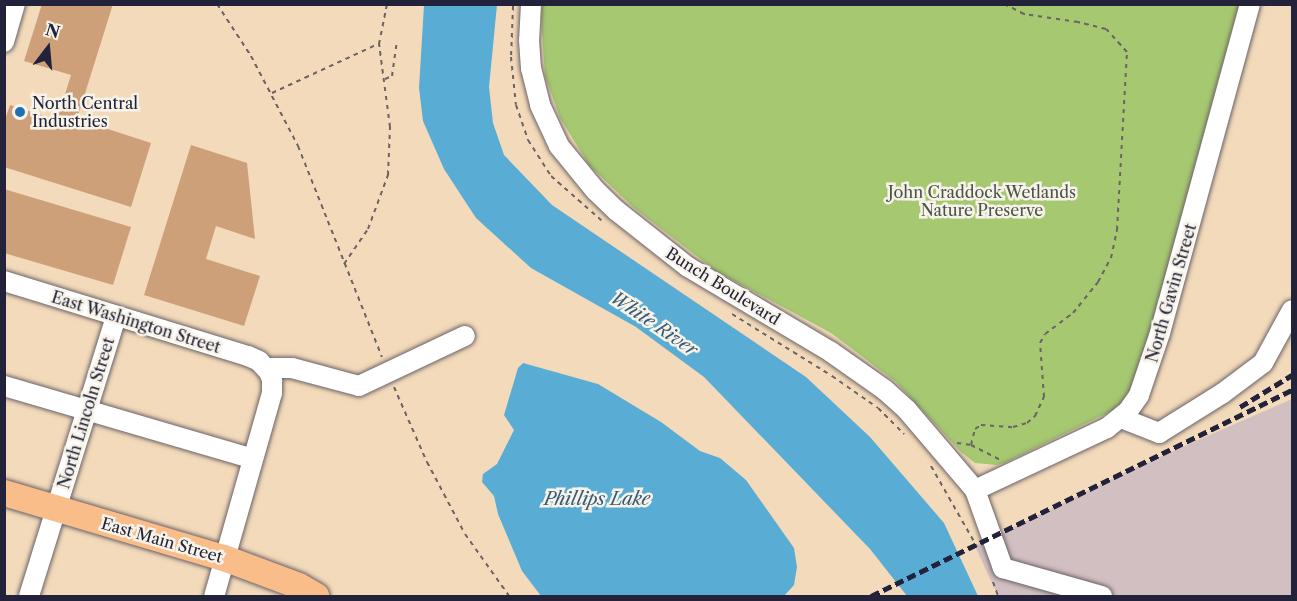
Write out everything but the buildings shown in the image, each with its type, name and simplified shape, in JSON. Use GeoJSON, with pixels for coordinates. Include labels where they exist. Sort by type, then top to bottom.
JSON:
{"type":"FeatureCollection","features":[{"type":"Feature","properties":{"kind":"main road","name":"East Main Street"},"geometry":{"type":"LineString","coordinates":[[4,493],[224,558],[299,586],[316,597]]}},
{"type":"Feature","properties":{"kind":"street"},"geometry":{"type":"LineString","coordinates":[[4,42],[15,4]]}},
{"type":"Feature","properties":{"kind":"street","name":"Bunch Boulevard"},"geometry":{"type":"LineString","coordinates":[[531,4],[529,40],[531,68],[540,105],[559,146],[595,190],[617,211],[688,267],[831,352],[885,390],[921,424],[975,490],[1003,568],[1102,597]]}},
{"type":"Feature","properties":{"kind":"street","name":"North Gavin Street"},"geometry":{"type":"LineString","coordinates":[[975,490],[1107,428],[1121,418],[1139,395],[1157,343],[1250,4]]}},
{"type":"Feature","properties":{"kind":"street","name":"East Washington Street"},"geometry":{"type":"LineString","coordinates":[[4,281],[248,357],[266,368]]}},
{"type":"Feature","properties":{"kind":"street"},"geometry":{"type":"LineString","coordinates":[[1121,418],[1159,433],[1223,393],[1263,363],[1293,310]]}},
{"type":"Feature","properties":{"kind":"street","name":"North Lincoln Street"},"geometry":{"type":"LineString","coordinates":[[29,597],[116,316]]}},
{"type":"Feature","properties":{"kind":"street"},"geometry":{"type":"LineString","coordinates":[[214,597],[273,386],[266,368],[292,368],[359,386],[465,336]]}},
{"type":"Feature","properties":{"kind":"street"},"geometry":{"type":"LineString","coordinates":[[4,386],[253,459]]}},
{"type":"Feature","properties":{"kind":"path"},"geometry":{"type":"LineString","coordinates":[[217,4],[272,93],[298,147],[411,427],[449,506],[465,534],[509,597]]}},
{"type":"Feature","properties":{"kind":"path"},"geometry":{"type":"LineString","coordinates":[[344,264],[368,229],[386,185],[391,140],[379,44],[387,4]]}},
{"type":"Feature","properties":{"kind":"path"},"geometry":{"type":"LineString","coordinates":[[971,445],[971,439],[981,424],[1013,427],[1027,423],[1035,416],[1044,397],[1040,343],[1045,334],[1073,313],[1098,282],[1111,258],[1117,230],[1127,52],[1106,29],[1078,22],[1024,14],[1004,4]]}},
{"type":"Feature","properties":{"kind":"path"},"geometry":{"type":"LineString","coordinates":[[385,79],[391,78],[393,73],[397,41]]}},
{"type":"Feature","properties":{"kind":"path"},"geometry":{"type":"LineString","coordinates":[[272,93],[379,44]]}},
{"type":"Feature","properties":{"kind":"path"},"geometry":{"type":"LineString","coordinates":[[941,447],[952,442],[971,445],[1004,463],[1012,474]]}},
{"type":"Feature","properties":{"kind":"path"},"geometry":{"type":"LineString","coordinates":[[931,466],[981,555]]}},
{"type":"Feature","properties":{"kind":"path"},"geometry":{"type":"LineString","coordinates":[[990,574],[998,597]]}},
{"type":"Feature","properties":{"kind":"shaded area"},"geometry":{"type":"Polygon","coordinates":[[[1292,399],[1292,596],[998,596],[975,546],[1130,470],[1292,399]]]}},
{"type":"Feature","properties":{"kind":"green space","name":"John Craddock Wetlands Nature Preserve"},"geometry":{"type":"Polygon","coordinates":[[[542,4],[1239,5],[1138,375],[1124,405],[1004,463],[997,465],[975,463],[961,452],[896,382],[831,333],[716,271],[633,207],[589,165],[560,118],[545,76],[542,4]]]}},
{"type":"Feature","properties":{"kind":"water","name":"White River"},"geometry":{"type":"Polygon","coordinates":[[[424,5],[497,5],[489,87],[493,123],[504,155],[552,205],[806,377],[870,437],[944,523],[978,596],[907,596],[870,549],[704,377],[636,327],[531,268],[476,218],[444,169],[423,121],[419,88],[424,5]]]}},
{"type":"Feature","properties":{"kind":"water","name":"Phillips Lake"},"geometry":{"type":"Polygon","coordinates":[[[523,363],[598,384],[661,422],[700,451],[720,458],[746,480],[794,548],[797,567],[794,585],[784,596],[541,596],[522,571],[498,514],[494,496],[482,482],[483,474],[497,464],[514,430],[504,415],[518,368],[523,363]]]}},
{"type":"Feature","properties":{"kind":"railway"},"geometry":{"type":"LineString","coordinates":[[1240,407],[1292,375]]}},
{"type":"Feature","properties":{"kind":"railway"},"geometry":{"type":"LineString","coordinates":[[871,596],[1292,390]]}},
{"type":"Feature","properties":{"kind":"place","name":"North Central Industries"},"geometry":{"type":"Point","coordinates":[20,112]}}]}
